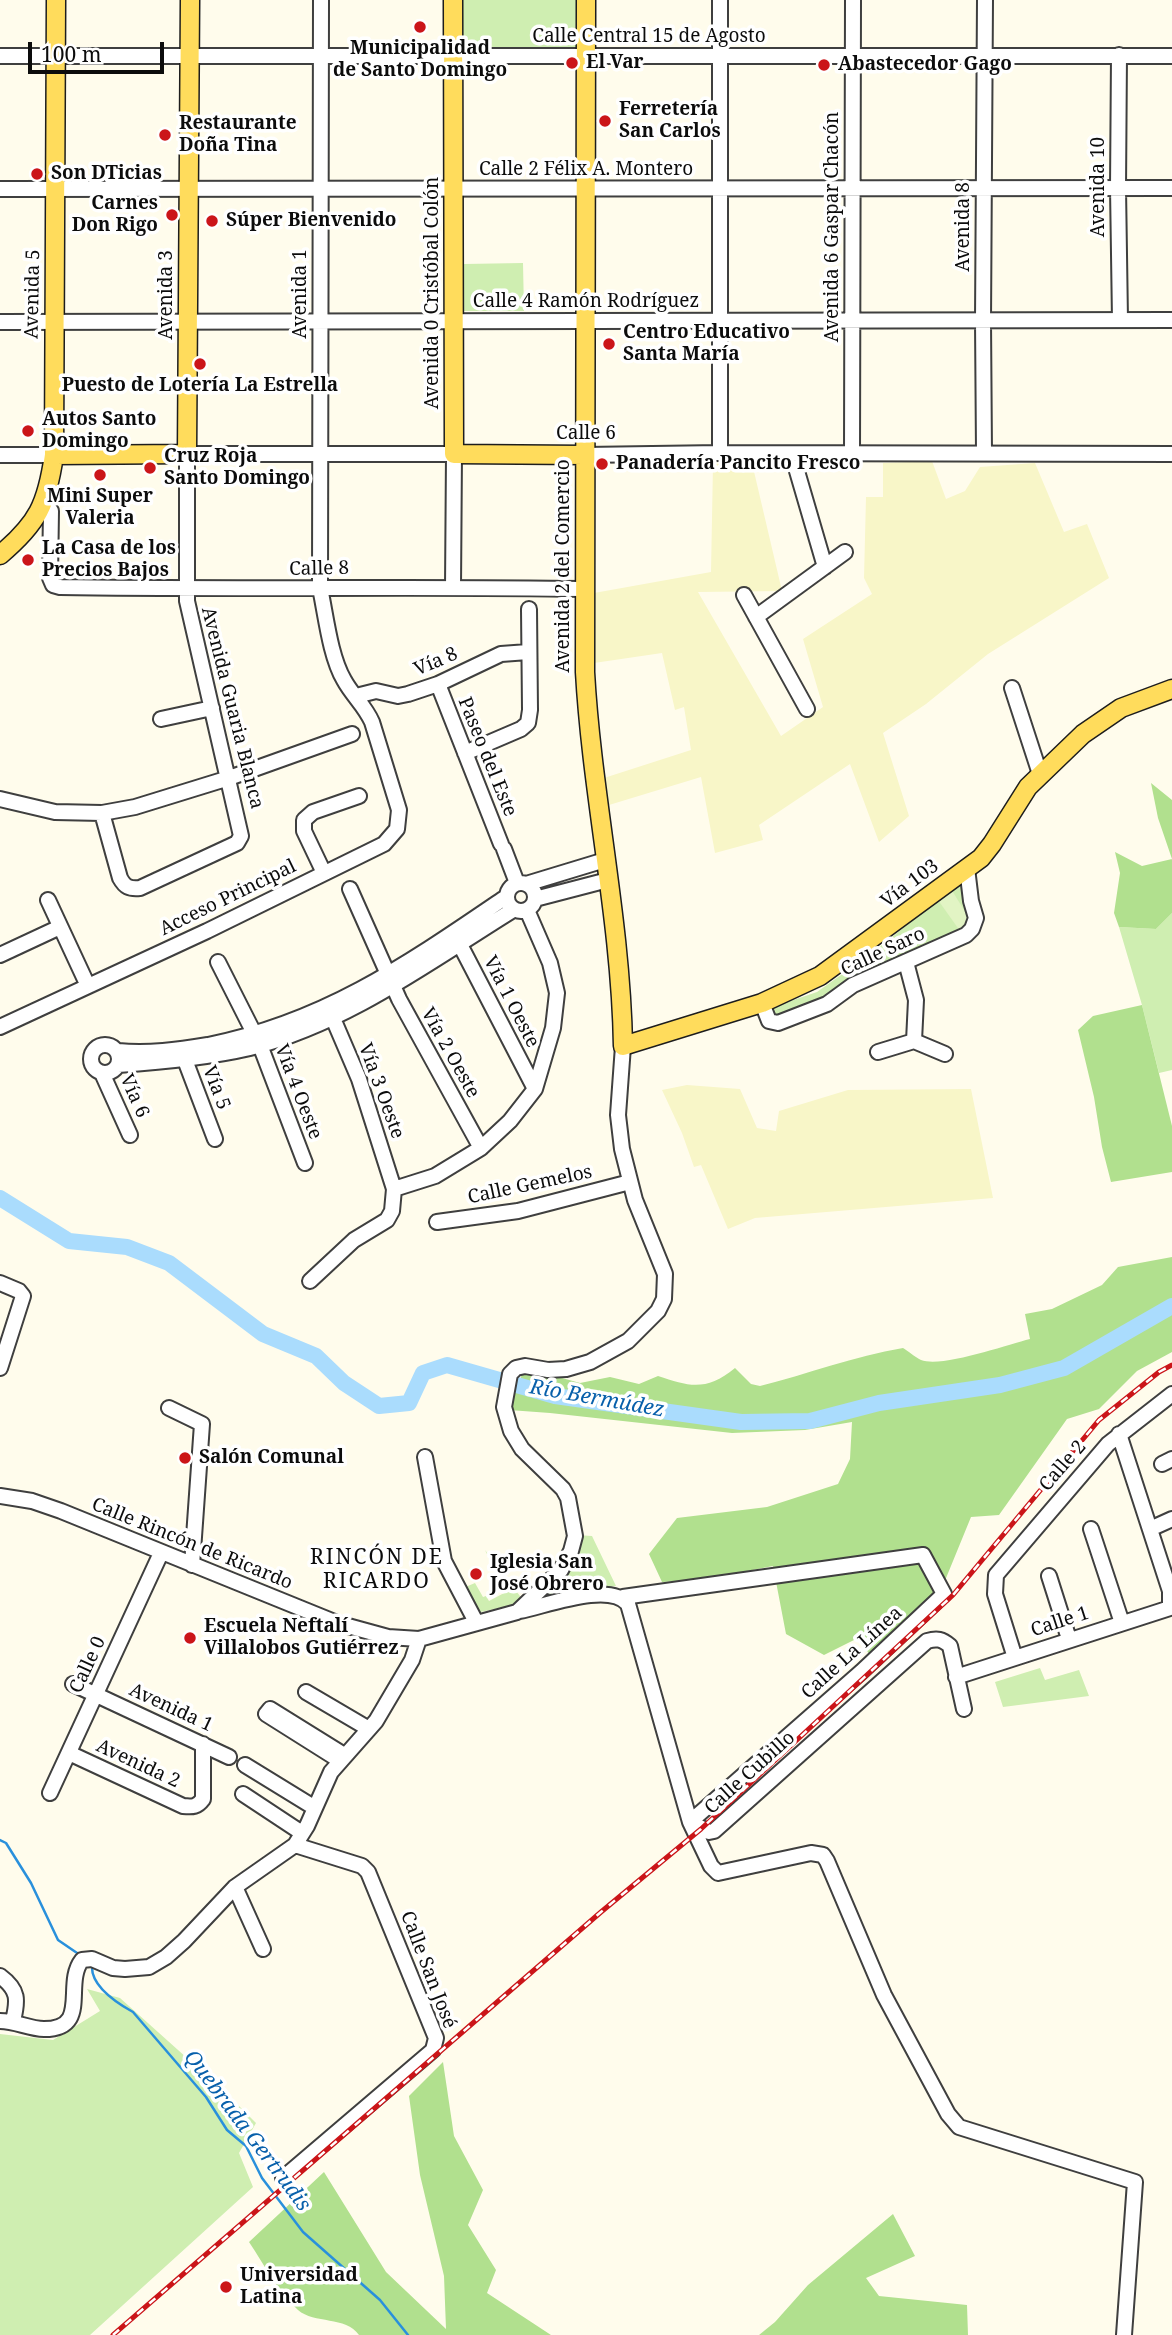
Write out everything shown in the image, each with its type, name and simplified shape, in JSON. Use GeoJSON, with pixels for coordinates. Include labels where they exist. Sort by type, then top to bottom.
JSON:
{"type":"FeatureCollection","features":[{"type":"Feature","properties":{"kind":"main road","name":"Avenida 5"},"geometry":{"type":"LineString","coordinates":[[44,503],[54,455],[56,0]]}},
{"type":"Feature","properties":{"kind":"main road","name":"Avenida 3"},"geometry":{"type":"LineString","coordinates":[[187,454],[190,0]]}},
{"type":"Feature","properties":{"kind":"main road","name":"Avenida 0 Cristóbal Colón"},"geometry":{"type":"LineString","coordinates":[[453,0],[454,454]]}},
{"type":"Feature","properties":{"kind":"main road","name":"Avenida 2 del Comercio"},"geometry":{"type":"LineString","coordinates":[[586,0],[585,672],[620,982],[623,1046]]}},
{"type":"Feature","properties":{"kind":"main road","name":"Calle 6"},"geometry":{"type":"LineString","coordinates":[[54,455],[187,454]]}},
{"type":"Feature","properties":{"kind":"main road","name":"Calle 6"},"geometry":{"type":"LineString","coordinates":[[454,454],[585,455]]}},
{"type":"Feature","properties":{"kind":"main road"},"geometry":{"type":"LineString","coordinates":[[0,555],[30,524],[44,503]]}},
{"type":"Feature","properties":{"kind":"main road","name":"Vía 103"},"geometry":{"type":"LineString","coordinates":[[623,1046],[762,1003],[820,976],[981,858],[1019,798],[1040,774],[1083,734],[1107,716],[1134,702],[1172,690]]}},
{"type":"Feature","properties":{"kind":"street","name":"Avenida 1"},"geometry":{"type":"LineString","coordinates":[[321,0],[318,452],[320,588],[338,668],[345,683],[356,696]]}},
{"type":"Feature","properties":{"kind":"street"},"geometry":{"type":"LineString","coordinates":[[720,0],[720,453]]}},
{"type":"Feature","properties":{"kind":"street","name":"Avenida 6 Gaspar Chacón"},"geometry":{"type":"LineString","coordinates":[[852,454],[853,0]]}},
{"type":"Feature","properties":{"kind":"street","name":"Avenida 8"},"geometry":{"type":"LineString","coordinates":[[984,453],[985,0]]}},
{"type":"Feature","properties":{"kind":"street","name":"Avenida 10"},"geometry":{"type":"LineString","coordinates":[[1119,55],[1120,320]]}},
{"type":"Feature","properties":{"kind":"street","name":"Calle Central 15 de Agosto"},"geometry":{"type":"LineString","coordinates":[[0,56],[1172,56]]}},
{"type":"Feature","properties":{"kind":"street","name":"Calle 2 Félix A. Montero"},"geometry":{"type":"LineString","coordinates":[[0,188],[1172,188]]}},
{"type":"Feature","properties":{"kind":"street","name":"Calle 4 Ramón Rodríguez"},"geometry":{"type":"LineString","coordinates":[[0,322],[1172,320]]}},
{"type":"Feature","properties":{"kind":"street","name":"Calle 6"},"geometry":{"type":"LineString","coordinates":[[187,454],[454,454]]}},
{"type":"Feature","properties":{"kind":"street","name":"Avenida 3"},"geometry":{"type":"LineString","coordinates":[[186,589],[187,454]]}},
{"type":"Feature","properties":{"kind":"street","name":"Avenida 0 Cristóbal Colón"},"geometry":{"type":"LineString","coordinates":[[453,587],[454,454]]}},
{"type":"Feature","properties":{"kind":"street"},"geometry":{"type":"LineString","coordinates":[[792,454],[825,566]]}},
{"type":"Feature","properties":{"kind":"street","name":"Calle 6"},"geometry":{"type":"LineString","coordinates":[[585,455],[1172,454]]}},
{"type":"Feature","properties":{"kind":"street","name":"Calle 6"},"geometry":{"type":"LineString","coordinates":[[0,455],[54,455]]}},
{"type":"Feature","properties":{"kind":"street","name":"Avenida 5"},"geometry":{"type":"LineString","coordinates":[[44,503],[51,511],[50,578],[53,585]]}},
{"type":"Feature","properties":{"kind":"street"},"geometry":{"type":"LineString","coordinates":[[756,617],[845,552]]}},
{"type":"Feature","properties":{"kind":"street","name":"Calle 8"},"geometry":{"type":"LineString","coordinates":[[53,585],[186,589],[586,589]]}},
{"type":"Feature","properties":{"kind":"street","name":"Avenida Guaria Blanca"},"geometry":{"type":"LineString","coordinates":[[102,813],[120,878],[125,886],[132,889],[237,843],[241,836],[186,589]]}},
{"type":"Feature","properties":{"kind":"street"},"geometry":{"type":"LineString","coordinates":[[744,595],[807,709]]}},
{"type":"Feature","properties":{"kind":"street"},"geometry":{"type":"LineString","coordinates":[[465,753],[521,729],[528,723],[529,609]]}},
{"type":"Feature","properties":{"kind":"street","name":"Vía 8"},"geometry":{"type":"LineString","coordinates":[[356,696],[376,691],[398,696],[438,684],[501,654],[528,652]]}},
{"type":"Feature","properties":{"kind":"street","name":"Paseo del Este"},"geometry":{"type":"LineString","coordinates":[[438,684],[503,846],[521,884],[533,890],[520,904],[550,963],[557,993],[553,1028],[535,1089]]}},
{"type":"Feature","properties":{"kind":"street"},"geometry":{"type":"LineString","coordinates":[[1013,688],[1040,774]]}},
{"type":"Feature","properties":{"kind":"street","name":"Acceso Principal"},"geometry":{"type":"LineString","coordinates":[[0,1027],[207,931],[384,844],[397,829],[399,810],[372,722],[356,696]]}},
{"type":"Feature","properties":{"kind":"street"},"geometry":{"type":"LineString","coordinates":[[160,719],[212,708]]}},
{"type":"Feature","properties":{"kind":"street"},"geometry":{"type":"LineString","coordinates":[[0,799],[55,812],[102,813],[155,802],[352,734]]}},
{"type":"Feature","properties":{"kind":"street"},"geometry":{"type":"LineString","coordinates":[[324,873],[304,831],[303,820],[313,813],[359,796]]}},
{"type":"Feature","properties":{"kind":"street"},"geometry":{"type":"LineString","coordinates":[[520,904],[509,888],[605,860]]}},
{"type":"Feature","properties":{"kind":"street","name":"Calle Saro"},"geometry":{"type":"LineString","coordinates":[[762,1003],[769,1021],[778,1023],[827,1004],[853,985],[966,935],[972,929],[976,918],[967,868]]}},
{"type":"Feature","properties":{"kind":"street"},"geometry":{"type":"LineString","coordinates":[[118,1058],[112,1072],[102,1073],[92,1063],[94,1050],[106,1045],[118,1058],[184,1055],[257,1040],[331,1012],[391,981],[456,938],[520,904],[608,880]]}},
{"type":"Feature","properties":{"kind":"street","name":"Vía 2 Oeste"},"geometry":{"type":"LineString","coordinates":[[350,889],[391,981],[481,1148]]}},
{"type":"Feature","properties":{"kind":"street"},"geometry":{"type":"LineString","coordinates":[[48,900],[88,986]]}},
{"type":"Feature","properties":{"kind":"street"},"geometry":{"type":"LineString","coordinates":[[0,955],[60,927]]}},
{"type":"Feature","properties":{"kind":"street","name":"Vía 1 Oeste"},"geometry":{"type":"LineString","coordinates":[[456,938],[535,1089]]}},
{"type":"Feature","properties":{"kind":"street","name":"Vía 4 Oeste"},"geometry":{"type":"LineString","coordinates":[[218,962],[257,1040],[304,1163]]}},
{"type":"Feature","properties":{"kind":"street"},"geometry":{"type":"LineString","coordinates":[[905,962],[916,1000],[914,1041]]}},
{"type":"Feature","properties":{"kind":"street","name":"Vía 3 Oeste"},"geometry":{"type":"LineString","coordinates":[[331,1012],[359,1079],[394,1189]]}},
{"type":"Feature","properties":{"kind":"street"},"geometry":{"type":"LineString","coordinates":[[878,1052],[914,1041],[945,1054]]}},
{"type":"Feature","properties":{"kind":"street","name":"Calle Rincón de Ricardo"},"geometry":{"type":"LineString","coordinates":[[0,1496],[32,1501],[337,1623],[388,1637],[419,1639],[517,1612],[561,1570],[575,1536],[568,1498],[563,1489],[522,1449],[511,1431],[504,1407],[510,1374],[516,1368],[525,1366],[548,1370],[566,1369],[590,1362],[628,1341],[658,1311],[664,1299],[665,1274],[630,1182],[622,1149],[618,1115],[623,1046]]}},
{"type":"Feature","properties":{"kind":"street","name":"Vía 5"},"geometry":{"type":"LineString","coordinates":[[184,1055],[215,1139]]}},
{"type":"Feature","properties":{"kind":"street","name":"Vía 6"},"geometry":{"type":"LineString","coordinates":[[102,1073],[130,1135]]}},
{"type":"Feature","properties":{"kind":"street"},"geometry":{"type":"LineString","coordinates":[[310,1281],[354,1240],[387,1220],[392,1210],[394,1189],[435,1176],[481,1148],[510,1121],[535,1089]]}},
{"type":"Feature","properties":{"kind":"street","name":"Calle Gemelos"},"geometry":{"type":"LineString","coordinates":[[437,1222],[518,1211],[630,1182]]}},
{"type":"Feature","properties":{"kind":"street"},"geometry":{"type":"LineString","coordinates":[[0,1283],[22,1293],[23,1296],[4,1341],[0,1368]]}},
{"type":"Feature","properties":{"kind":"street","name":"Calle 2"},"geometry":{"type":"LineString","coordinates":[[1015,1658],[995,1594],[996,1575],[1108,1444],[1172,1394]]}},
{"type":"Feature","properties":{"kind":"street"},"geometry":{"type":"LineString","coordinates":[[169,1408],[202,1424],[192,1565]]}},
{"type":"Feature","properties":{"kind":"street"},"geometry":{"type":"LineString","coordinates":[[1119,1434],[1171,1601]]}},
{"type":"Feature","properties":{"kind":"street"},"geometry":{"type":"LineString","coordinates":[[425,1457],[444,1561],[476,1622]]}},
{"type":"Feature","properties":{"kind":"street"},"geometry":{"type":"LineString","coordinates":[[1150,1529],[1172,1519]]}},
{"type":"Feature","properties":{"kind":"street"},"geometry":{"type":"LineString","coordinates":[[1091,1529],[1122,1623]]}},
{"type":"Feature","properties":{"kind":"street","name":"Calle 0"},"geometry":{"type":"LineString","coordinates":[[50,1793],[161,1553]]}},
{"type":"Feature","properties":{"kind":"street","name":"Calle La Línea"},"geometry":{"type":"LineString","coordinates":[[623,1597],[923,1555],[944,1594],[861,1672],[690,1822]]}},
{"type":"Feature","properties":{"kind":"street"},"geometry":{"type":"LineString","coordinates":[[1049,1576],[1069,1639]]}},
{"type":"Feature","properties":{"kind":"street"},"geometry":{"type":"LineString","coordinates":[[517,1612],[579,1597],[614,1594],[623,1597]]}},
{"type":"Feature","properties":{"kind":"street","name":"Calle Cubillo"},"geometry":{"type":"LineString","coordinates":[[623,1597],[631,1610],[690,1822],[704,1831],[714,1831],[927,1641],[943,1640],[950,1646],[964,1709]]}},
{"type":"Feature","properties":{"kind":"street","name":"Calle 1"},"geometry":{"type":"LineString","coordinates":[[956,1678],[1069,1639],[1163,1611],[1170,1608],[1171,1601]]}},
{"type":"Feature","properties":{"kind":"street"},"geometry":{"type":"LineString","coordinates":[[0,1976],[10,1983],[17,2004],[6,2021],[36,2028],[61,2027],[71,2018],[75,2005],[75,1971],[82,1960],[92,1959],[113,1968],[136,1970],[159,1962],[184,1941],[235,1887],[299,1839],[331,1772],[369,1730],[412,1660],[419,1639]]}},
{"type":"Feature","properties":{"kind":"street","name":"Avenida 1"},"geometry":{"type":"LineString","coordinates":[[73,1684],[229,1757]]}},
{"type":"Feature","properties":{"kind":"street"},"geometry":{"type":"LineString","coordinates":[[306,1692],[369,1730]]}},
{"type":"Feature","properties":{"kind":"street"},"geometry":{"type":"LineString","coordinates":[[270,1709],[342,1757],[266,1714],[270,1709]]}},
{"type":"Feature","properties":{"kind":"street","name":"Avenida 2"},"geometry":{"type":"LineString","coordinates":[[69,1753],[183,1806],[192,1807],[203,1799],[203,1744]]}},
{"type":"Feature","properties":{"kind":"street"},"geometry":{"type":"LineString","coordinates":[[245,1765],[315,1808]]}},
{"type":"Feature","properties":{"kind":"street","name":"Calle San José"},"geometry":{"type":"LineString","coordinates":[[243,1794],[299,1839],[362,1866],[368,1872],[436,2038],[433,2050],[283,2178]]}},
{"type":"Feature","properties":{"kind":"street"},"geometry":{"type":"LineString","coordinates":[[690,1822],[711,1866],[718,1873],[811,1853],[823,1855],[884,1995],[948,2114],[959,2127],[1135,2182],[1124,2335]]}},
{"type":"Feature","properties":{"kind":"street"},"geometry":{"type":"LineString","coordinates":[[235,1887],[263,1949]]}},
{"type":"Feature","properties":{"kind":"shaded area"},"geometry":{"type":"Polygon","coordinates":[[[932,461],[946,499],[965,491],[980,467],[1035,463],[1064,532],[1087,524],[1109,578],[988,654],[926,704],[883,733],[909,816],[879,842],[850,764],[759,825],[763,840],[715,853],[701,777],[609,805],[604,778],[691,750],[684,707],[675,710],[662,653],[594,663],[594,593],[711,572],[713,464],[752,463],[782,591],[698,592],[781,736],[823,707],[803,639],[872,594],[864,578],[866,497],[883,497],[883,463],[932,461]]]}},
{"type":"Feature","properties":{"kind":"shaded area"},"geometry":{"type":"Polygon","coordinates":[[[687,1085],[740,1089],[757,1128],[776,1131],[779,1111],[848,1090],[971,1089],[993,1198],[755,1218],[728,1229],[701,1165],[694,1167],[662,1090],[687,1085]]]}},
{"type":"Feature","properties":{"kind":"green space"},"geometry":{"type":"Polygon","coordinates":[[[462,0],[576,0],[576,47],[462,48],[462,0]]]}},
{"type":"Feature","properties":{"kind":"green space"},"geometry":{"type":"Polygon","coordinates":[[[523,263],[524,311],[464,311],[464,264],[523,263]]]}},
{"type":"Feature","properties":{"kind":"green space"},"geometry":{"type":"Polygon","coordinates":[[[1151,783],[1172,800],[1172,859],[1158,818],[1151,783]]]}},
{"type":"Feature","properties":{"kind":"green space"},"geometry":{"type":"Polygon","coordinates":[[[1115,852],[1142,866],[1172,859],[1172,913],[1156,929],[1119,927],[1114,913],[1120,873],[1115,852]]]}},
{"type":"Feature","properties":{"kind":"green space"},"geometry":{"type":"Polygon","coordinates":[[[963,880],[969,918],[960,931],[817,1004],[775,1019],[770,1008],[817,992],[872,953],[963,880]]]}},
{"type":"Feature","properties":{"kind":"green space"},"geometry":{"type":"Polygon","coordinates":[[[951,889],[969,918],[968,924],[960,931],[938,900],[951,889]]]}},
{"type":"Feature","properties":{"kind":"green space"},"geometry":{"type":"Polygon","coordinates":[[[1172,913],[1172,1070],[1159,1073],[1119,927],[1156,929],[1172,913]]]}},
{"type":"Feature","properties":{"kind":"green space"},"geometry":{"type":"Polygon","coordinates":[[[1142,1005],[1172,1126],[1172,1172],[1111,1182],[1078,1030],[1093,1016],[1142,1005]]]}},
{"type":"Feature","properties":{"kind":"green space"},"geometry":{"type":"Polygon","coordinates":[[[1172,1257],[1172,1352],[1137,1371],[1099,1409],[1067,1419],[999,1515],[971,1517],[944,1583],[928,1606],[872,1658],[858,1638],[824,1655],[786,1634],[773,1566],[701,1580],[662,1582],[649,1554],[677,1518],[767,1507],[838,1484],[850,1459],[852,1422],[805,1430],[732,1433],[509,1410],[522,1374],[562,1378],[580,1383],[610,1377],[639,1384],[658,1376],[698,1385],[716,1380],[735,1368],[751,1384],[760,1386],[903,1348],[921,1360],[931,1362],[958,1358],[1030,1339],[1025,1314],[1052,1309],[1102,1285],[1118,1267],[1172,1257]]]}},
{"type":"Feature","properties":{"kind":"green space"},"geometry":{"type":"Polygon","coordinates":[[[576,1535],[592,1536],[616,1586],[587,1589],[532,1603],[576,1535]]]}},
{"type":"Feature","properties":{"kind":"green space"},"geometry":{"type":"Polygon","coordinates":[[[485,1550],[523,1600],[513,1605],[476,1613],[463,1588],[475,1583],[483,1597],[486,1596],[489,1601],[506,1592],[485,1550]]]}},
{"type":"Feature","properties":{"kind":"green space"},"geometry":{"type":"Polygon","coordinates":[[[1040,1668],[1045,1680],[1079,1670],[1089,1696],[1003,1707],[995,1682],[1040,1668]]]}},
{"type":"Feature","properties":{"kind":"green space"},"geometry":{"type":"Polygon","coordinates":[[[87,1989],[120,1998],[256,2123],[239,2153],[253,2187],[90,2335],[0,2335],[0,2034],[53,2040],[100,2011],[87,1989]]]}},
{"type":"Feature","properties":{"kind":"green space"},"geometry":{"type":"Polygon","coordinates":[[[443,2062],[454,2136],[483,2190],[468,2225],[496,2270],[487,2293],[551,2335],[359,2335],[346,2325],[312,2317],[298,2310],[278,2286],[249,2242],[324,2172],[386,2272],[446,2329],[444,2276],[420,2175],[409,2096],[443,2062]]]}},
{"type":"Feature","properties":{"kind":"green space"},"geometry":{"type":"Polygon","coordinates":[[[893,2214],[915,2256],[866,2278],[879,2296],[967,2305],[968,2335],[759,2335],[775,2322],[808,2285],[893,2214]]]}},
{"type":"Feature","properties":{"kind":"waterway","name":"Río Bermúdez"},"geometry":{"type":"LineString","coordinates":[[0,1198],[69,1241],[127,1247],[169,1263],[263,1334],[316,1356],[344,1383],[379,1406],[409,1403],[423,1373],[447,1365],[555,1396],[741,1422],[810,1421],[879,1403],[1000,1385],[1064,1368],[1172,1306]]}},
{"type":"Feature","properties":{"kind":"waterway","name":"Quebrada Gertrudis"},"geometry":{"type":"LineString","coordinates":[[0,1840],[6,1843],[31,1883],[58,1940],[80,1955]]}},
{"type":"Feature","properties":{"kind":"waterway","name":"Quebrada Gertrudis"},"geometry":{"type":"LineString","coordinates":[[92,1966],[100,1987],[133,2012],[206,2097],[227,2130],[246,2146],[262,2178],[303,2232],[380,2300],[408,2335]]}},
{"type":"Feature","properties":{"kind":"railway"},"geometry":{"type":"LineString","coordinates":[[113,2335],[601,1912],[701,1829],[953,1595],[1099,1420],[1159,1372],[1172,1365]]}},
{"type":"Feature","properties":{"kind":"place","name":"Municipalidad de Santo Domingo"},"geometry":{"type":"Point","coordinates":[420,27]}},
{"type":"Feature","properties":{"kind":"place","name":"El Var"},"geometry":{"type":"Point","coordinates":[572,63]}},
{"type":"Feature","properties":{"kind":"place","name":"Abastecedor Gago"},"geometry":{"type":"Point","coordinates":[824,65]}},
{"type":"Feature","properties":{"kind":"place","name":"Ferretería San Carlos"},"geometry":{"type":"Point","coordinates":[605,121]}},
{"type":"Feature","properties":{"kind":"place","name":"Restaurante Doña Tina"},"geometry":{"type":"Point","coordinates":[165,135]}},
{"type":"Feature","properties":{"kind":"place","name":"Son DTicias"},"geometry":{"type":"Point","coordinates":[37,174]}},
{"type":"Feature","properties":{"kind":"place","name":"Carnes Don Rigo"},"geometry":{"type":"Point","coordinates":[172,215]}},
{"type":"Feature","properties":{"kind":"place","name":"Súper Bienvenido"},"geometry":{"type":"Point","coordinates":[212,221]}},
{"type":"Feature","properties":{"kind":"place","name":"Centro Educativo Santa María"},"geometry":{"type":"Point","coordinates":[609,344]}},
{"type":"Feature","properties":{"kind":"place","name":"Puesto de Lotería La Estrella"},"geometry":{"type":"Point","coordinates":[200,364]}},
{"type":"Feature","properties":{"kind":"place","name":"Autos Santo Domingo"},"geometry":{"type":"Point","coordinates":[28,431]}},
{"type":"Feature","properties":{"kind":"place","name":"Panadería Pancito Fresco"},"geometry":{"type":"Point","coordinates":[602,464]}},
{"type":"Feature","properties":{"kind":"place","name":"Cruz Roja Santo Domingo"},"geometry":{"type":"Point","coordinates":[150,468]}},
{"type":"Feature","properties":{"kind":"place","name":"Mini Super Valeria"},"geometry":{"type":"Point","coordinates":[100,475]}},
{"type":"Feature","properties":{"kind":"place","name":"La Casa de los Precios Bajos"},"geometry":{"type":"Point","coordinates":[28,560]}},
{"type":"Feature","properties":{"kind":"place","name":"Salón Comunal"},"geometry":{"type":"Point","coordinates":[185,1458]}},
{"type":"Feature","properties":{"kind":"place","name":"Iglesia San José Obrero"},"geometry":{"type":"Point","coordinates":[476,1574]}},
{"type":"Feature","properties":{"kind":"place","name":"Escuela Neftalí Villalobos Gutiérrez"},"geometry":{"type":"Point","coordinates":[190,1638]}},
{"type":"Feature","properties":{"kind":"place","name":"Universidad Latina"},"geometry":{"type":"Point","coordinates":[226,2287]}},
{"type":"Feature","properties":{"kind":"district","name":"RINCÓN DE RICARDO"},"geometry":{"type":"Point","coordinates":[377,1570]}}]}
